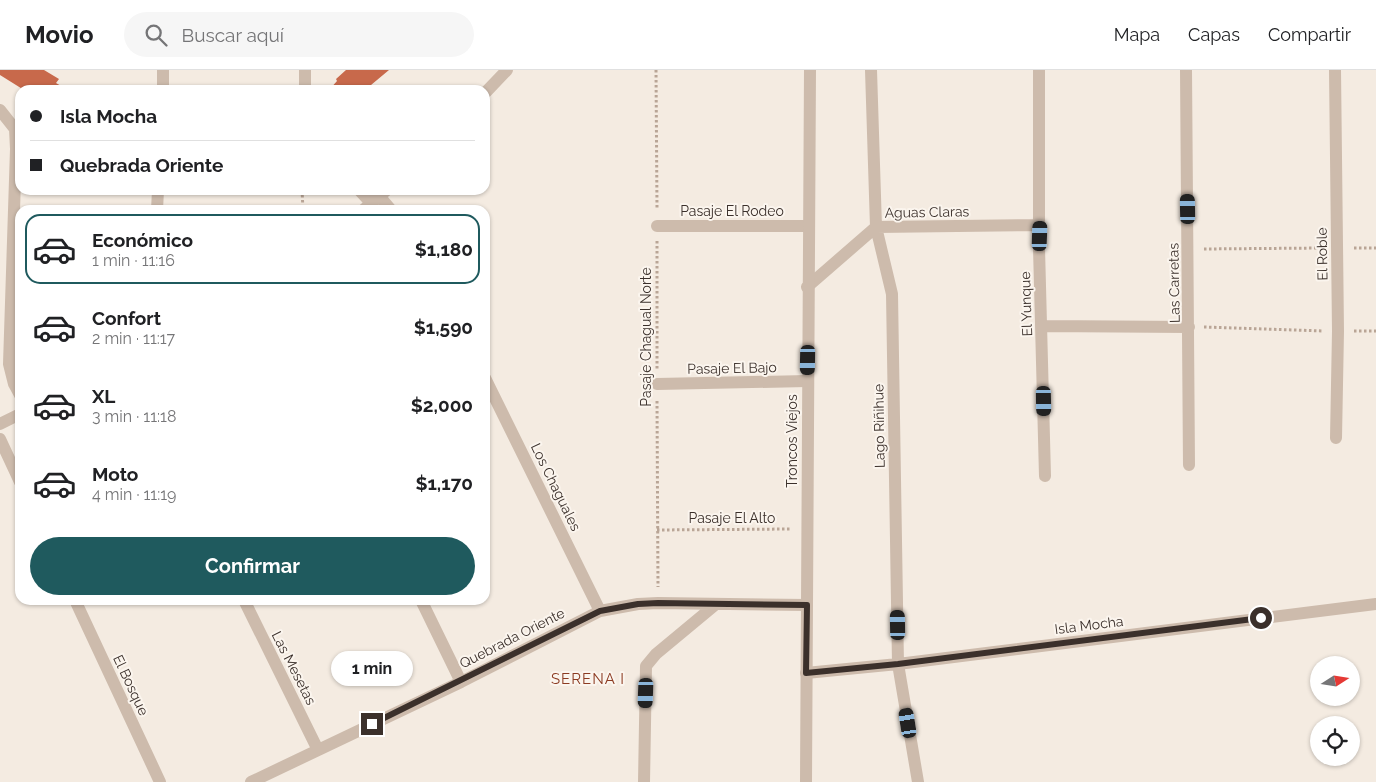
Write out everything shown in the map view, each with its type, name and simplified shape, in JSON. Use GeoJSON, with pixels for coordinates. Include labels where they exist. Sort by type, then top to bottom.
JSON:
{"type":"FeatureCollection","features":[{"type":"Feature","properties":{"kind":"street"},"geometry":{"type":"LineString","coordinates":[[163,70],[163,85]]}},
{"type":"Feature","properties":{"kind":"street"},"geometry":{"type":"LineString","coordinates":[[306,70],[306,85]]}},
{"type":"Feature","properties":{"kind":"street"},"geometry":{"type":"LineString","coordinates":[[490,88],[507,70]]}},
{"type":"Feature","properties":{"kind":"street","name":"Troncos Viejos"},"geometry":{"type":"LineString","coordinates":[[806,782],[807,287],[810,70]]}},
{"type":"Feature","properties":{"kind":"street","name":"Lago Riñihue"},"geometry":{"type":"LineString","coordinates":[[871,70],[876,227],[892,294],[898,664],[918,782]]}},
{"type":"Feature","properties":{"kind":"street","name":"El Yunque"},"geometry":{"type":"LineString","coordinates":[[1039,70],[1045,476]]}},
{"type":"Feature","properties":{"kind":"street","name":"Las Carretas"},"geometry":{"type":"LineString","coordinates":[[1186,70],[1189,465]]}},
{"type":"Feature","properties":{"kind":"street","name":"El Roble"},"geometry":{"type":"LineString","coordinates":[[1335,70],[1338,331],[1336,438]]}},
{"type":"Feature","properties":{"kind":"street"},"geometry":{"type":"LineString","coordinates":[[0,110],[15,129]]}},
{"type":"Feature","properties":{"kind":"street"},"geometry":{"type":"LineString","coordinates":[[15,180],[9,364],[15,386]]}},
{"type":"Feature","properties":{"kind":"street","name":"Aguas Claras"},"geometry":{"type":"LineString","coordinates":[[807,287],[876,227],[1040,224]]}},
{"type":"Feature","properties":{"kind":"street","name":"Pasaje El Rodeo"},"geometry":{"type":"LineString","coordinates":[[657,226],[808,226]]}},
{"type":"Feature","properties":{"kind":"street"},"geometry":{"type":"LineString","coordinates":[[1042,326],[1189,327]]}},
{"type":"Feature","properties":{"kind":"street","name":"Pasaje El Bajo"},"geometry":{"type":"LineString","coordinates":[[657,384],[808,381]]}},
{"type":"Feature","properties":{"kind":"street","name":"Los Chaguales"},"geometry":{"type":"LineString","coordinates":[[490,388],[600,611]]}},
{"type":"Feature","properties":{"kind":"street"},"geometry":{"type":"LineString","coordinates":[[0,424],[15,416]]}},
{"type":"Feature","properties":{"kind":"street"},"geometry":{"type":"LineString","coordinates":[[0,439],[15,471]]}},
{"type":"Feature","properties":{"kind":"street","name":"Quebrada Oriente"},"geometry":{"type":"LineString","coordinates":[[251,782],[461,682],[600,611],[638,604],[658,603],[807,605]]}},
{"type":"Feature","properties":{"kind":"street","name":"Isla Mocha"},"geometry":{"type":"LineString","coordinates":[[806,673],[898,664],[1376,604]]}},
{"type":"Feature","properties":{"kind":"street","name":"El Bosque"},"geometry":{"type":"LineString","coordinates":[[77,605],[160,782]]}},
{"type":"Feature","properties":{"kind":"street","name":"Las Mesetas"},"geometry":{"type":"LineString","coordinates":[[246,605],[318,750]]}},
{"type":"Feature","properties":{"kind":"street"},"geometry":{"type":"LineString","coordinates":[[423,605],[461,682]]}},
{"type":"Feature","properties":{"kind":"street"},"geometry":{"type":"LineString","coordinates":[[644,782],[646,666],[656,654],[715,605]]}},
{"type":"Feature","properties":{"kind":"path","name":"Pasaje Chagual Norte"},"geometry":{"type":"LineString","coordinates":[[656,70],[658,603]]}},
{"type":"Feature","properties":{"kind":"path"},"geometry":{"type":"LineString","coordinates":[[1188,249],[1376,248]]}},
{"type":"Feature","properties":{"kind":"path"},"geometry":{"type":"LineString","coordinates":[[1189,327],[1376,331]]}},
{"type":"Feature","properties":{"kind":"path","name":"Pasaje El Alto"},"geometry":{"type":"LineString","coordinates":[[657,530],[807,529]]}},
{"type":"Feature","properties":{"kind":"building"},"geometry":{"type":"Polygon","coordinates":[[[0,70],[44,70],[59,79],[56,83],[59,85],[16,85],[0,75],[0,70]]]}},
{"type":"Feature","properties":{"kind":"building"},"geometry":{"type":"Polygon","coordinates":[[[346,70],[389,70],[371,85],[333,85],[337,81],[336,79],[346,70]]]}},
{"type":"Feature","properties":{"kind":"district","name":"SERENA I"},"geometry":{"type":"Point","coordinates":[588,679]}},
{"type":"Feature","properties":{"kind":"route"},"geometry":{"type":"LineString","coordinates":[[372,724],[461,682],[600,611],[638,604],[807,605],[806,673],[898,664],[1261,618]]}}]}
